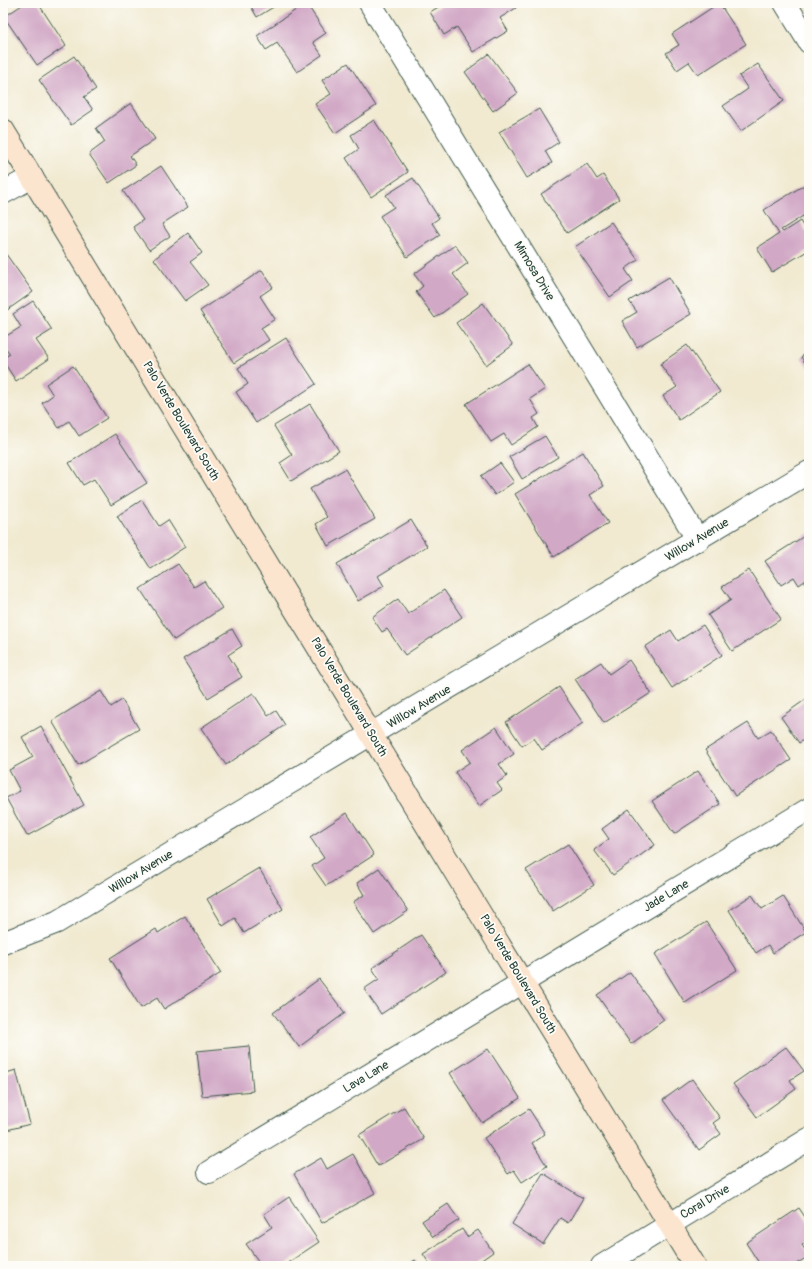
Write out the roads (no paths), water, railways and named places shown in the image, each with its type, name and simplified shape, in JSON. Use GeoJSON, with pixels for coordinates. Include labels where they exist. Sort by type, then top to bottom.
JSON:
{"type":"FeatureCollection","features":[{"type":"Feature","properties":{"kind":"main road","name":"Palo Verde Boulevard South"},"geometry":{"type":"LineString","coordinates":[[3,130],[695,1266]]}},
{"type":"Feature","properties":{"kind":"street","name":"Mimosa Drive"},"geometry":{"type":"LineString","coordinates":[[370,3],[698,540]]}},
{"type":"Feature","properties":{"kind":"street"},"geometry":{"type":"LineString","coordinates":[[785,3],[809,42]]}},
{"type":"Feature","properties":{"kind":"street"},"geometry":{"type":"LineString","coordinates":[[3,193],[32,177]]}},
{"type":"Feature","properties":{"kind":"street","name":"Willow Avenue"},"geometry":{"type":"LineString","coordinates":[[3,943],[57,922],[698,540],[809,472]]}},
{"type":"Feature","properties":{"kind":"street","name":"Jade Lane"},"geometry":{"type":"LineString","coordinates":[[524,983],[809,809]]}},
{"type":"Feature","properties":{"kind":"street","name":"Lava Lane"},"geometry":{"type":"LineString","coordinates":[[209,1172],[524,983]]}},
{"type":"Feature","properties":{"kind":"street","name":"Coral Drive"},"geometry":{"type":"LineString","coordinates":[[602,1266],[809,1139]]}}]}
